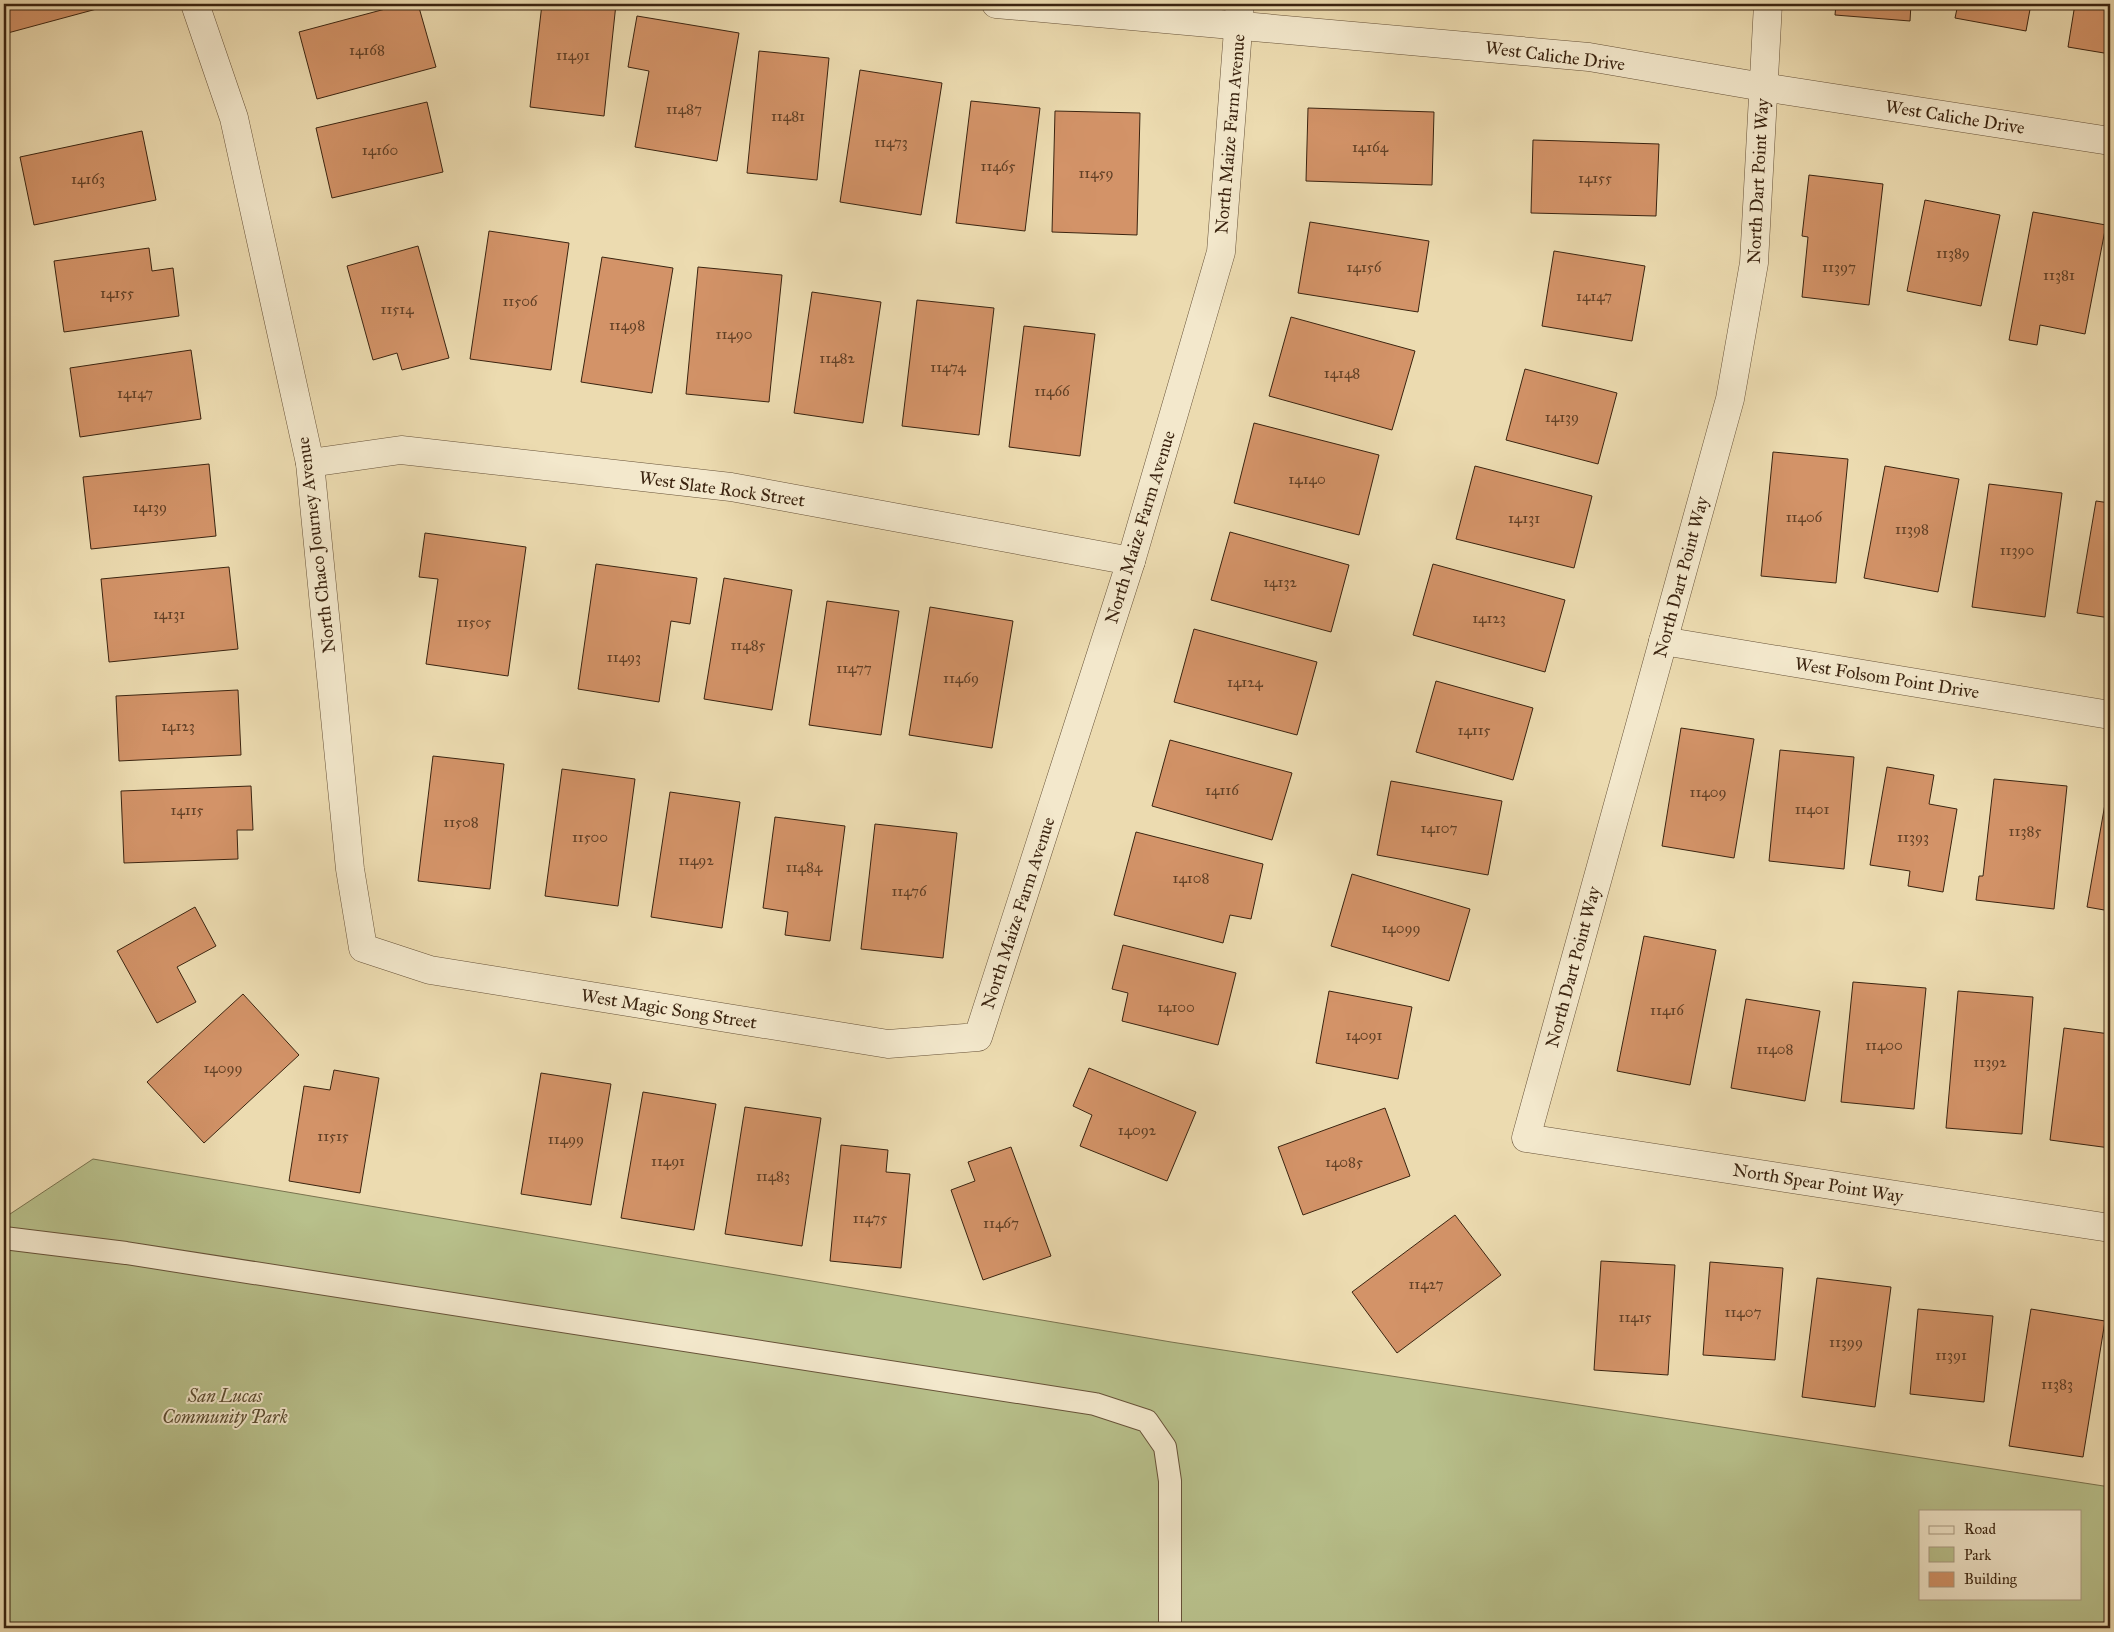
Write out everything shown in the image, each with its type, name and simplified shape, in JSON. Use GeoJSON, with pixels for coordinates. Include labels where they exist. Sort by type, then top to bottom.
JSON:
{"type":"FeatureCollection","features":[{"type":"Feature","properties":{"kind":"street","name":"North Chaco Journey Avenue"},"geometry":{"type":"LineString","coordinates":[[195,4],[234,118],[310,463],[350,869],[363,948]]}},
{"type":"Feature","properties":{"kind":"street","name":"West Caliche Drive"},"geometry":{"type":"LineString","coordinates":[[996,4],[1240,14],[1589,57],[1763,87],[2110,142]]}},
{"type":"Feature","properties":{"kind":"street","name":"North Dart Point Way"},"geometry":{"type":"LineString","coordinates":[[1526,1138],[1731,389],[1754,264],[1768,4]]}},
{"type":"Feature","properties":{"kind":"street","name":"North Maize Farm Avenue"},"geometry":{"type":"LineString","coordinates":[[978,1037],[1131,561],[1221,252],[1240,14]]}},
{"type":"Feature","properties":{"kind":"street","name":"West Slate Rock Street"},"geometry":{"type":"LineString","coordinates":[[310,463],[401,450],[731,487],[1131,561]]}},
{"type":"Feature","properties":{"kind":"street","name":"West Folsom Point Drive"},"geometry":{"type":"LineString","coordinates":[[1663,641],[2110,715]]}},
{"type":"Feature","properties":{"kind":"street","name":"West Magic Song Street"},"geometry":{"type":"LineString","coordinates":[[363,948],[430,970],[888,1044],[978,1037]]}},
{"type":"Feature","properties":{"kind":"street","name":"North Spear Point Way"},"geometry":{"type":"LineString","coordinates":[[1526,1138],[2110,1228]]}},
{"type":"Feature","properties":{"kind":"lane"},"geometry":{"type":"LineString","coordinates":[[4,1238],[126,1254],[1096,1404],[1147,1421],[1165,1447],[1170,1481],[1170,1628]]}},
{"type":"Feature","properties":{"kind":"green space","name":"San Lucas Community Park"},"geometry":{"type":"Polygon","coordinates":[[[93,1159],[1171,1342],[2110,1487],[2110,1628],[4,1628],[4,1218],[93,1159]]]}},
{"type":"Feature","properties":{"kind":"building"},"geometry":{"type":"Polygon","coordinates":[[[4,4],[104,4],[104,7],[4,34],[4,4]]]}},
{"type":"Feature","properties":{"kind":"building"},"geometry":{"type":"Polygon","coordinates":[[[404,4],[418,4],[436,67],[317,99],[299,32],[404,4]]]}},
{"type":"Feature","properties":{"kind":"building"},"geometry":{"type":"Polygon","coordinates":[[[542,4],[616,4],[604,116],[530,107],[542,4]]]}},
{"type":"Feature","properties":{"kind":"building"},"geometry":{"type":"Polygon","coordinates":[[[1836,4],[1911,4],[1910,21],[1835,15],[1836,4]]]}},
{"type":"Feature","properties":{"kind":"building"},"geometry":{"type":"Polygon","coordinates":[[[1958,4],[2031,4],[2026,31],[1955,18],[1958,4]]]}},
{"type":"Feature","properties":{"kind":"building"},"geometry":{"type":"Polygon","coordinates":[[[2075,4],[2110,4],[2110,54],[2068,47],[2075,4]]]}},
{"type":"Feature","properties":{"kind":"building"},"geometry":{"type":"Polygon","coordinates":[[[637,16],[739,33],[717,161],[635,147],[649,71],[628,67],[637,16]]]}},
{"type":"Feature","properties":{"kind":"building"},"geometry":{"type":"Polygon","coordinates":[[[759,51],[829,58],[817,180],[747,173],[759,51]]]}},
{"type":"Feature","properties":{"kind":"building"},"geometry":{"type":"Polygon","coordinates":[[[860,70],[942,83],[921,215],[840,202],[860,70]]]}},
{"type":"Feature","properties":{"kind":"building"},"geometry":{"type":"Polygon","coordinates":[[[971,101],[1040,108],[1025,231],[956,223],[971,101]]]}},
{"type":"Feature","properties":{"kind":"building"},"geometry":{"type":"Polygon","coordinates":[[[427,102],[443,172],[332,198],[316,128],[427,102]]]}},
{"type":"Feature","properties":{"kind":"building"},"geometry":{"type":"Polygon","coordinates":[[[1308,108],[1434,112],[1432,185],[1306,181],[1308,108]]]}},
{"type":"Feature","properties":{"kind":"building"},"geometry":{"type":"Polygon","coordinates":[[[1055,111],[1140,113],[1137,235],[1052,232],[1055,111]]]}},
{"type":"Feature","properties":{"kind":"building"},"geometry":{"type":"Polygon","coordinates":[[[142,131],[156,200],[34,225],[20,157],[142,131]]]}},
{"type":"Feature","properties":{"kind":"building"},"geometry":{"type":"Polygon","coordinates":[[[1533,140],[1659,144],[1656,216],[1531,213],[1533,140]]]}},
{"type":"Feature","properties":{"kind":"building"},"geometry":{"type":"Polygon","coordinates":[[[1809,175],[1883,184],[1869,305],[1802,297],[1808,237],[1802,236],[1809,175]]]}},
{"type":"Feature","properties":{"kind":"building"},"geometry":{"type":"Polygon","coordinates":[[[1925,200],[2000,215],[1981,306],[1907,291],[1925,200]]]}},
{"type":"Feature","properties":{"kind":"building"},"geometry":{"type":"Polygon","coordinates":[[[2033,212],[2106,225],[2085,334],[2040,325],[2037,345],[2009,340],[2033,212]]]}},
{"type":"Feature","properties":{"kind":"building"},"geometry":{"type":"Polygon","coordinates":[[[1310,222],[1429,241],[1418,312],[1298,293],[1310,222]]]}},
{"type":"Feature","properties":{"kind":"building"},"geometry":{"type":"Polygon","coordinates":[[[489,231],[569,243],[551,370],[470,359],[489,231]]]}},
{"type":"Feature","properties":{"kind":"building"},"geometry":{"type":"Polygon","coordinates":[[[418,246],[449,358],[402,370],[397,353],[373,360],[347,266],[418,246]]]}},
{"type":"Feature","properties":{"kind":"building"},"geometry":{"type":"Polygon","coordinates":[[[149,248],[152,271],[173,268],[179,316],[64,332],[54,261],[149,248]]]}},
{"type":"Feature","properties":{"kind":"building"},"geometry":{"type":"Polygon","coordinates":[[[1554,251],[1645,266],[1632,341],[1542,326],[1554,251]]]}},
{"type":"Feature","properties":{"kind":"building"},"geometry":{"type":"Polygon","coordinates":[[[602,257],[673,268],[652,393],[581,382],[602,257]]]}},
{"type":"Feature","properties":{"kind":"building"},"geometry":{"type":"Polygon","coordinates":[[[698,267],[782,275],[769,402],[686,394],[698,267]]]}},
{"type":"Feature","properties":{"kind":"building"},"geometry":{"type":"Polygon","coordinates":[[[812,292],[881,302],[863,423],[794,413],[812,292]]]}},
{"type":"Feature","properties":{"kind":"building"},"geometry":{"type":"Polygon","coordinates":[[[917,300],[994,308],[979,435],[902,426],[917,300]]]}},
{"type":"Feature","properties":{"kind":"building"},"geometry":{"type":"Polygon","coordinates":[[[1291,317],[1415,351],[1392,430],[1269,396],[1291,317]]]}},
{"type":"Feature","properties":{"kind":"building"},"geometry":{"type":"Polygon","coordinates":[[[1024,326],[1095,334],[1080,456],[1009,447],[1024,326]]]}},
{"type":"Feature","properties":{"kind":"building"},"geometry":{"type":"Polygon","coordinates":[[[191,350],[201,419],[80,437],[70,368],[191,350]]]}},
{"type":"Feature","properties":{"kind":"building"},"geometry":{"type":"Polygon","coordinates":[[[1525,369],[1617,393],[1598,464],[1506,440],[1525,369]]]}},
{"type":"Feature","properties":{"kind":"building"},"geometry":{"type":"Polygon","coordinates":[[[1254,423],[1379,455],[1359,535],[1234,503],[1254,423]]]}},
{"type":"Feature","properties":{"kind":"building"},"geometry":{"type":"Polygon","coordinates":[[[1773,452],[1848,459],[1836,583],[1761,576],[1773,452]]]}},
{"type":"Feature","properties":{"kind":"building"},"geometry":{"type":"Polygon","coordinates":[[[209,464],[216,536],[91,549],[83,477],[209,464]]]}},
{"type":"Feature","properties":{"kind":"building"},"geometry":{"type":"Polygon","coordinates":[[[1475,466],[1592,496],[1574,568],[1456,539],[1475,466]]]}},
{"type":"Feature","properties":{"kind":"building"},"geometry":{"type":"Polygon","coordinates":[[[1885,466],[1959,479],[1938,592],[1864,578],[1885,466]]]}},
{"type":"Feature","properties":{"kind":"building"},"geometry":{"type":"Polygon","coordinates":[[[1989,484],[2062,493],[2045,617],[1972,607],[1989,484]]]}},
{"type":"Feature","properties":{"kind":"building"},"geometry":{"type":"Polygon","coordinates":[[[2096,501],[2110,503],[2110,618],[2077,613],[2096,501]]]}},
{"type":"Feature","properties":{"kind":"building"},"geometry":{"type":"Polygon","coordinates":[[[1230,532],[1349,565],[1331,632],[1211,600],[1230,532]]]}},
{"type":"Feature","properties":{"kind":"building"},"geometry":{"type":"Polygon","coordinates":[[[425,533],[526,547],[508,676],[426,664],[438,579],[419,577],[425,533]]]}},
{"type":"Feature","properties":{"kind":"building"},"geometry":{"type":"Polygon","coordinates":[[[596,564],[697,578],[690,624],[671,621],[659,702],[578,689],[596,564]]]}},
{"type":"Feature","properties":{"kind":"building"},"geometry":{"type":"Polygon","coordinates":[[[1433,564],[1565,600],[1545,672],[1413,635],[1433,564]]]}},
{"type":"Feature","properties":{"kind":"building"},"geometry":{"type":"Polygon","coordinates":[[[229,567],[238,649],[109,662],[101,579],[229,567]]]}},
{"type":"Feature","properties":{"kind":"building"},"geometry":{"type":"Polygon","coordinates":[[[724,578],[792,590],[772,710],[704,699],[724,578]]]}},
{"type":"Feature","properties":{"kind":"building"},"geometry":{"type":"Polygon","coordinates":[[[827,601],[899,611],[881,735],[809,725],[827,601]]]}},
{"type":"Feature","properties":{"kind":"building"},"geometry":{"type":"Polygon","coordinates":[[[930,607],[1013,621],[992,748],[909,735],[930,607]]]}},
{"type":"Feature","properties":{"kind":"building"},"geometry":{"type":"Polygon","coordinates":[[[1194,629],[1317,662],[1297,735],[1174,702],[1194,629]]]}},
{"type":"Feature","properties":{"kind":"building"},"geometry":{"type":"Polygon","coordinates":[[[1436,681],[1533,708],[1513,780],[1416,752],[1436,681]]]}},
{"type":"Feature","properties":{"kind":"building"},"geometry":{"type":"Polygon","coordinates":[[[238,690],[241,755],[119,761],[116,696],[238,690]]]}},
{"type":"Feature","properties":{"kind":"building"},"geometry":{"type":"Polygon","coordinates":[[[1681,728],[1754,739],[1734,858],[1662,846],[1681,728]]]}},
{"type":"Feature","properties":{"kind":"building"},"geometry":{"type":"Polygon","coordinates":[[[1170,740],[1292,773],[1272,840],[1152,806],[1170,740]]]}},
{"type":"Feature","properties":{"kind":"building"},"geometry":{"type":"Polygon","coordinates":[[[1780,750],[1854,757],[1844,869],[1769,861],[1780,750]]]}},
{"type":"Feature","properties":{"kind":"building"},"geometry":{"type":"Polygon","coordinates":[[[433,756],[504,764],[490,889],[418,881],[433,756]]]}},
{"type":"Feature","properties":{"kind":"building"},"geometry":{"type":"Polygon","coordinates":[[[1887,767],[1934,775],[1929,804],[1957,809],[1943,892],[1908,886],[1910,871],[1870,865],[1887,767]]]}},
{"type":"Feature","properties":{"kind":"building"},"geometry":{"type":"Polygon","coordinates":[[[562,769],[635,779],[618,906],[545,896],[562,769]]]}},
{"type":"Feature","properties":{"kind":"building"},"geometry":{"type":"Polygon","coordinates":[[[1994,779],[2067,786],[2054,909],[1976,900],[1979,876],[1983,876],[1994,779]]]}},
{"type":"Feature","properties":{"kind":"building"},"geometry":{"type":"Polygon","coordinates":[[[1391,781],[1502,801],[1488,875],[1377,855],[1391,781]]]}},
{"type":"Feature","properties":{"kind":"building"},"geometry":{"type":"Polygon","coordinates":[[[251,786],[253,830],[237,830],[238,859],[124,863],[121,791],[251,786]]]}},
{"type":"Feature","properties":{"kind":"building"},"geometry":{"type":"Polygon","coordinates":[[[670,792],[740,802],[722,928],[651,917],[670,792]]]}},
{"type":"Feature","properties":{"kind":"building"},"geometry":{"type":"Polygon","coordinates":[[[2106,798],[2110,798],[2110,911],[2087,907],[2106,798]]]}},
{"type":"Feature","properties":{"kind":"building"},"geometry":{"type":"Polygon","coordinates":[[[775,817],[845,826],[830,941],[785,935],[788,912],[763,908],[775,817]]]}},
{"type":"Feature","properties":{"kind":"building"},"geometry":{"type":"Polygon","coordinates":[[[875,824],[957,833],[943,958],[861,949],[875,824]]]}},
{"type":"Feature","properties":{"kind":"building"},"geometry":{"type":"Polygon","coordinates":[[[1136,832],[1263,864],[1251,919],[1230,915],[1223,943],[1114,915],[1136,832]]]}},
{"type":"Feature","properties":{"kind":"building"},"geometry":{"type":"Polygon","coordinates":[[[1352,874],[1470,909],[1449,981],[1331,946],[1352,874]]]}},
{"type":"Feature","properties":{"kind":"building"},"geometry":{"type":"Polygon","coordinates":[[[195,907],[216,946],[177,967],[196,1002],[157,1023],[117,951],[195,907]]]}},
{"type":"Feature","properties":{"kind":"building"},"geometry":{"type":"Polygon","coordinates":[[[1644,936],[1716,950],[1690,1085],[1617,1071],[1644,936]]]}},
{"type":"Feature","properties":{"kind":"building"},"geometry":{"type":"Polygon","coordinates":[[[1123,945],[1236,973],[1218,1045],[1122,1021],[1128,993],[1112,989],[1123,945]]]}},
{"type":"Feature","properties":{"kind":"building"},"geometry":{"type":"Polygon","coordinates":[[[1853,982],[1926,988],[1914,1109],[1841,1102],[1853,982]]]}},
{"type":"Feature","properties":{"kind":"building"},"geometry":{"type":"Polygon","coordinates":[[[1329,991],[1412,1007],[1398,1079],[1316,1063],[1329,991]]]}},
{"type":"Feature","properties":{"kind":"building"},"geometry":{"type":"Polygon","coordinates":[[[1958,991],[2033,997],[2022,1134],[1946,1128],[1958,991]]]}},
{"type":"Feature","properties":{"kind":"building"},"geometry":{"type":"Polygon","coordinates":[[[243,994],[299,1055],[204,1143],[147,1082],[243,994]]]}},
{"type":"Feature","properties":{"kind":"building"},"geometry":{"type":"Polygon","coordinates":[[[1746,999],[1820,1011],[1805,1101],[1731,1088],[1746,999]]]}},
{"type":"Feature","properties":{"kind":"building"},"geometry":{"type":"Polygon","coordinates":[[[2064,1028],[2110,1034],[2110,1148],[2050,1140],[2064,1028]]]}},
{"type":"Feature","properties":{"kind":"building"},"geometry":{"type":"Polygon","coordinates":[[[1089,1068],[1196,1112],[1167,1181],[1080,1146],[1092,1115],[1073,1106],[1089,1068]]]}},
{"type":"Feature","properties":{"kind":"building"},"geometry":{"type":"Polygon","coordinates":[[[334,1070],[379,1078],[360,1193],[289,1181],[304,1086],[330,1090],[334,1070]]]}},
{"type":"Feature","properties":{"kind":"building"},"geometry":{"type":"Polygon","coordinates":[[[541,1073],[611,1084],[591,1205],[521,1194],[541,1073]]]}},
{"type":"Feature","properties":{"kind":"building"},"geometry":{"type":"Polygon","coordinates":[[[643,1092],[716,1104],[694,1230],[621,1218],[643,1092]]]}},
{"type":"Feature","properties":{"kind":"building"},"geometry":{"type":"Polygon","coordinates":[[[745,1107],[821,1118],[802,1246],[725,1234],[745,1107]]]}},
{"type":"Feature","properties":{"kind":"building"},"geometry":{"type":"Polygon","coordinates":[[[1385,1108],[1410,1176],[1303,1215],[1278,1147],[1385,1108]]]}},
{"type":"Feature","properties":{"kind":"building"},"geometry":{"type":"Polygon","coordinates":[[[841,1145],[888,1150],[886,1172],[910,1174],[901,1268],[830,1261],[841,1145]]]}},
{"type":"Feature","properties":{"kind":"building"},"geometry":{"type":"Polygon","coordinates":[[[1011,1147],[1051,1256],[983,1280],[951,1190],[975,1181],[968,1162],[1011,1147]]]}},
{"type":"Feature","properties":{"kind":"building"},"geometry":{"type":"Polygon","coordinates":[[[1455,1215],[1501,1275],[1397,1353],[1352,1292],[1455,1215]]]}},
{"type":"Feature","properties":{"kind":"building"},"geometry":{"type":"Polygon","coordinates":[[[1601,1261],[1675,1265],[1668,1375],[1594,1370],[1601,1261]]]}},
{"type":"Feature","properties":{"kind":"building"},"geometry":{"type":"Polygon","coordinates":[[[1710,1262],[1783,1268],[1775,1360],[1703,1355],[1710,1262]]]}},
{"type":"Feature","properties":{"kind":"building"},"geometry":{"type":"Polygon","coordinates":[[[1817,1278],[1891,1287],[1875,1407],[1802,1397],[1817,1278]]]}},
{"type":"Feature","properties":{"kind":"building"},"geometry":{"type":"Polygon","coordinates":[[[1918,1309],[1993,1316],[1984,1402],[1910,1394],[1918,1309]]]}},
{"type":"Feature","properties":{"kind":"building"},"geometry":{"type":"Polygon","coordinates":[[[2031,1309],[2105,1321],[2083,1457],[2009,1446],[2031,1309]]]}}]}
